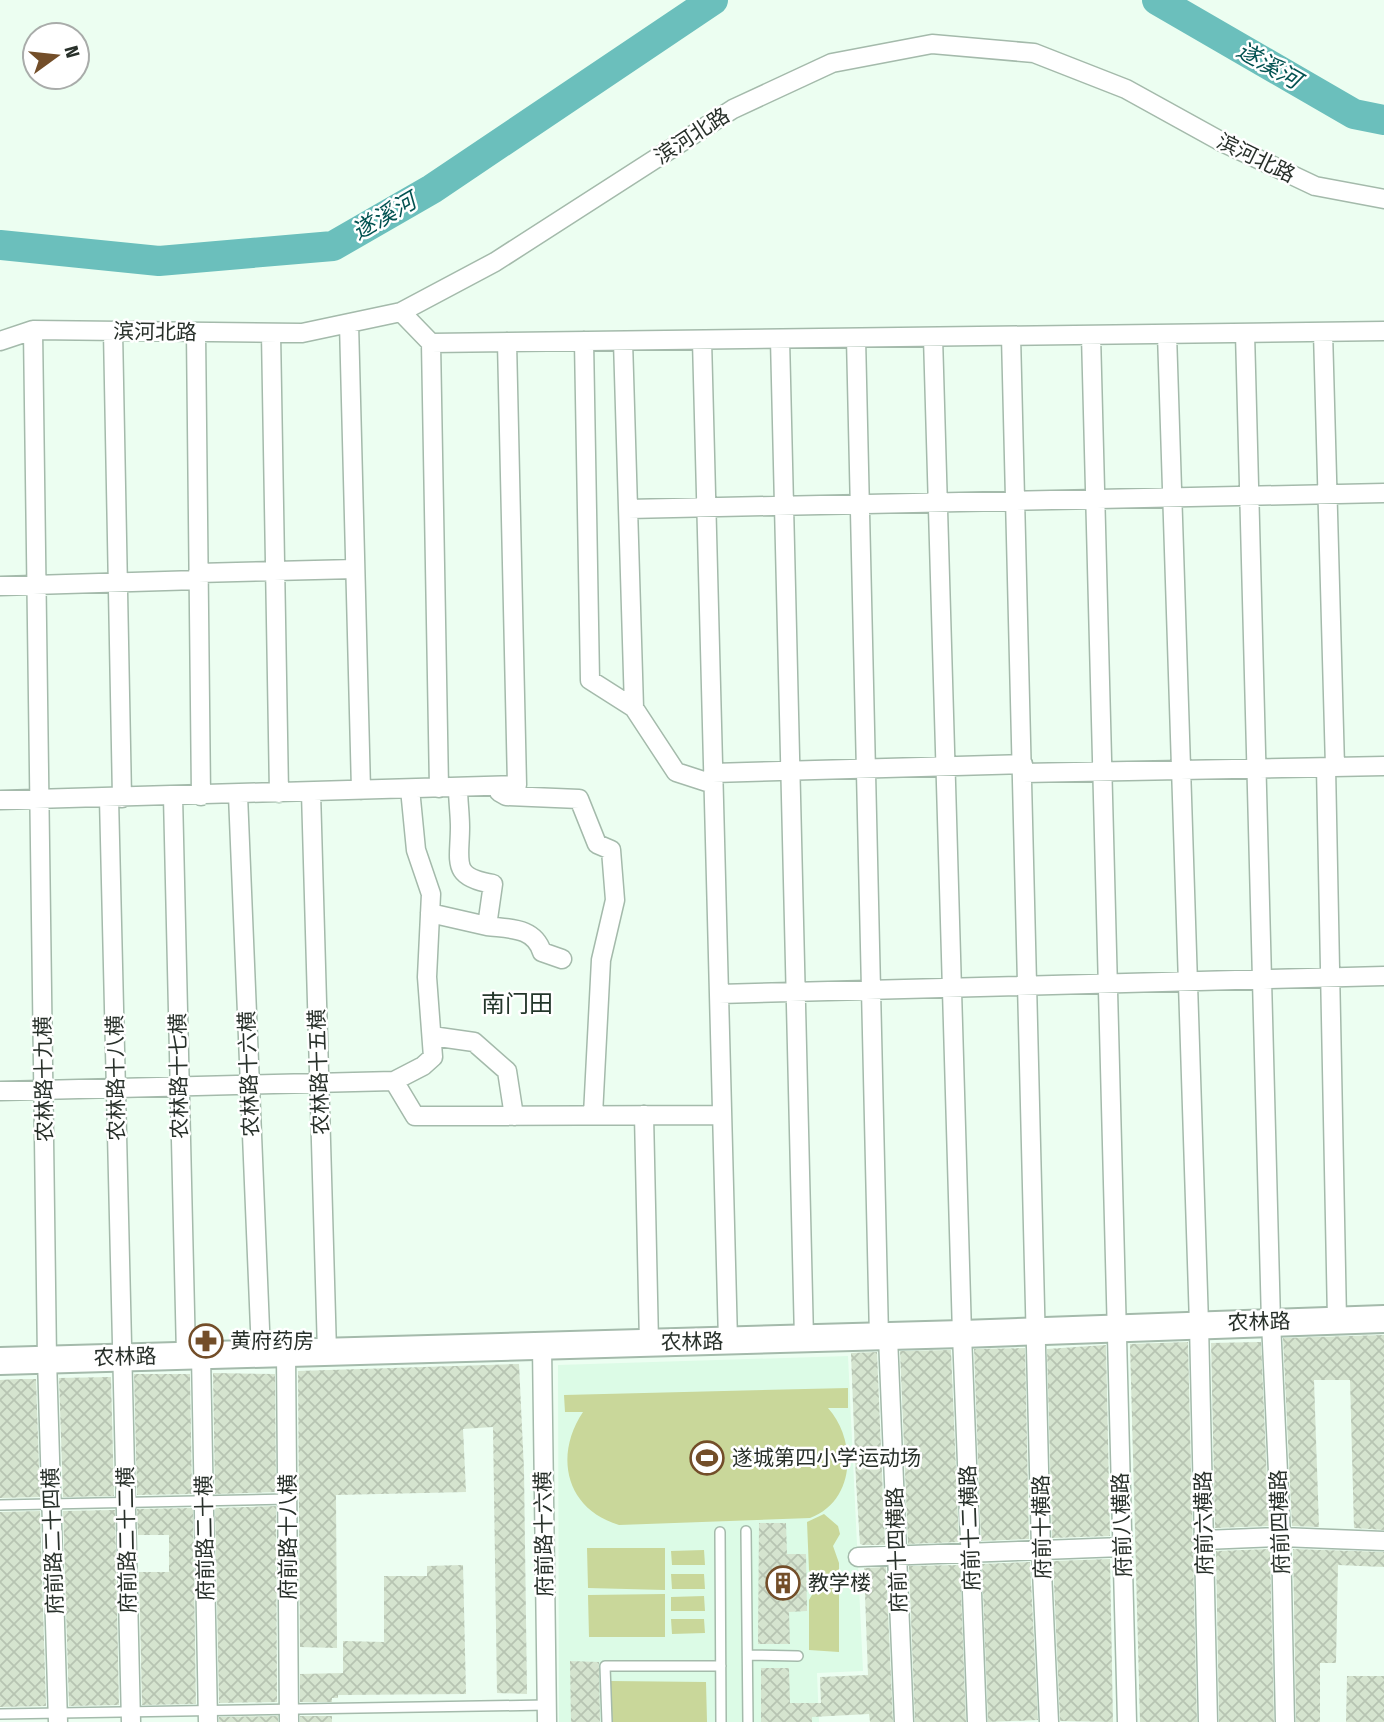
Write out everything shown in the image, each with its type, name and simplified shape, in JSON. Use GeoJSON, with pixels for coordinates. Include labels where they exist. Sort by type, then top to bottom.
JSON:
{"type":"FeatureCollection","features":[{"type":"Feature","properties":{"kind":"street","name":"滨河北路"},"geometry":{"type":"LineString","coordinates":[[0,341],[33,330],[302,333],[401,312],[495,262],[733,109],[832,63],[932,44],[1034,53],[1126,89],[1222,142],[1315,186],[1384,199]]}},
{"type":"Feature","properties":{"kind":"street"},"geometry":{"type":"LineString","coordinates":[[401,312],[431,343],[439,788]]}},
{"type":"Feature","properties":{"kind":"street"},"geometry":{"type":"LineString","coordinates":[[349,323],[361,790]]}},
{"type":"Feature","properties":{"kind":"street","name":"农林路十九横"},"geometry":{"type":"LineString","coordinates":[[33,330],[39,585],[47,1359]]}},
{"type":"Feature","properties":{"kind":"street","name":"农林路十八横"},"geometry":{"type":"LineString","coordinates":[[113,331],[118,583],[115,798],[116,1088],[123,1357]]}},
{"type":"Feature","properties":{"kind":"street"},"geometry":{"type":"LineString","coordinates":[[431,343],[1384,331]]}},
{"type":"Feature","properties":{"kind":"street"},"geometry":{"type":"LineString","coordinates":[[196,332],[201,796]]}},
{"type":"Feature","properties":{"kind":"street"},"geometry":{"type":"LineString","coordinates":[[271,332],[279,793]]}},
{"type":"Feature","properties":{"kind":"street"},"geometry":{"type":"LineString","coordinates":[[1323,332],[1328,494],[1330,978],[1337,1320]]}},
{"type":"Feature","properties":{"kind":"street","name":"府前四横路"},"geometry":{"type":"LineString","coordinates":[[1245,333],[1271,1322],[1281,1537],[1285,1722]]}},
{"type":"Feature","properties":{"kind":"street","name":"府前六横路"},"geometry":{"type":"LineString","coordinates":[[1167,334],[1199,1324],[1208,1722]]}},
{"type":"Feature","properties":{"kind":"street","name":"府前八横路"},"geometry":{"type":"LineString","coordinates":[[1091,335],[1127,1722]]}},
{"type":"Feature","properties":{"kind":"street","name":"府前十横路"},"geometry":{"type":"LineString","coordinates":[[1012,336],[1038,1332],[1041,1550],[1049,1722]]}},
{"type":"Feature","properties":{"kind":"street","name":"府前十二横路"},"geometry":{"type":"LineString","coordinates":[[933,337],[962,1334],[977,1722]]}},
{"type":"Feature","properties":{"kind":"street","name":"府前十四横路"},"geometry":{"type":"LineString","coordinates":[[856,338],[871,990],[883,1337],[897,1555],[904,1722]]}},
{"type":"Feature","properties":{"kind":"street"},"geometry":{"type":"LineString","coordinates":[[779,339],[804,1339]]}},
{"type":"Feature","properties":{"kind":"street"},"geometry":{"type":"LineString","coordinates":[[702,340],[728,1341]]}},
{"type":"Feature","properties":{"kind":"street"},"geometry":{"type":"LineString","coordinates":[[584,341],[590,680],[634,708],[676,772],[713,778],[790,771],[945,766],[1102,772],[1384,766]]}},
{"type":"Feature","properties":{"kind":"street"},"geometry":{"type":"LineString","coordinates":[[623,341],[634,708]]}},
{"type":"Feature","properties":{"kind":"street"},"geometry":{"type":"LineString","coordinates":[[0,800],[517,785],[507,342]]}},
{"type":"Feature","properties":{"kind":"street"},"geometry":{"type":"LineString","coordinates":[[628,509],[1384,493]]}},
{"type":"Feature","properties":{"kind":"street"},"geometry":{"type":"LineString","coordinates":[[0,586],[118,583],[275,570],[355,569]]}},
{"type":"Feature","properties":{"kind":"street"},"geometry":{"type":"LineString","coordinates":[[486,786],[506,796],[579,799],[597,844],[611,850],[615,900],[601,960],[593,1115]]}},
{"type":"Feature","properties":{"kind":"street"},"geometry":{"type":"LineString","coordinates":[[458,787],[457,861],[463,874],[474,881],[493,884],[487,926]]}},
{"type":"Feature","properties":{"kind":"street"},"geometry":{"type":"LineString","coordinates":[[0,1091],[394,1081],[423,1066],[433,1057],[427,977],[431,894],[416,850],[410,789]]}},
{"type":"Feature","properties":{"kind":"street","name":"农林路十五横"},"geometry":{"type":"LineString","coordinates":[[311,792],[327,1352]]}},
{"type":"Feature","properties":{"kind":"street","name":"农林路十六横"},"geometry":{"type":"LineString","coordinates":[[238,795],[250,1085],[274,1353]]}},
{"type":"Feature","properties":{"kind":"street","name":"农林路十七横"},"geometry":{"type":"LineString","coordinates":[[173,796],[179,1086],[194,1355]]}},
{"type":"Feature","properties":{"kind":"street"},"geometry":{"type":"LineString","coordinates":[[430,913],[527,932],[538,942],[542,952],[562,959]]}},
{"type":"Feature","properties":{"kind":"street"},"geometry":{"type":"LineString","coordinates":[[719,994],[1384,976]]}},
{"type":"Feature","properties":{"kind":"street"},"geometry":{"type":"LineString","coordinates":[[432,1036],[474,1042],[508,1071],[514,1116]]}},
{"type":"Feature","properties":{"kind":"street"},"geometry":{"type":"LineString","coordinates":[[394,1081],[415,1116],[722,1115]]}},
{"type":"Feature","properties":{"kind":"street"},"geometry":{"type":"LineString","coordinates":[[644,1115],[649,1343]]}},
{"type":"Feature","properties":{"kind":"street","name":"农林路"},"geometry":{"type":"LineString","coordinates":[[0,1361],[883,1337],[1384,1319]]}},
{"type":"Feature","properties":{"kind":"street","name":"府前路十六横"},"geometry":{"type":"LineString","coordinates":[[542,1346],[546,1714]]}},
{"type":"Feature","properties":{"kind":"street","name":"府前路十八横"},"geometry":{"type":"LineString","coordinates":[[274,1353],[288,1499],[289,1716]]}},
{"type":"Feature","properties":{"kind":"street","name":"府前路二十横"},"geometry":{"type":"LineString","coordinates":[[194,1355],[204,1501],[208,1716]]}},
{"type":"Feature","properties":{"kind":"street","name":"府前路二十二横"},"geometry":{"type":"LineString","coordinates":[[123,1357],[131,1717]]}},
{"type":"Feature","properties":{"kind":"street","name":"府前路二十四横"},"geometry":{"type":"LineString","coordinates":[[47,1359],[58,1717]]}},
{"type":"Feature","properties":{"kind":"street"},"geometry":{"type":"LineString","coordinates":[[1204,1540],[1281,1537],[1384,1541]]}},
{"type":"Feature","properties":{"kind":"street"},"geometry":{"type":"LineString","coordinates":[[858,1557],[1122,1547]]}},
{"type":"Feature","properties":{"kind":"lane"},"geometry":{"type":"LineString","coordinates":[[0,1504],[288,1499]]}},
{"type":"Feature","properties":{"kind":"lane"},"geometry":{"type":"LineString","coordinates":[[746,1531],[748,1722]]}},
{"type":"Feature","properties":{"kind":"lane"},"geometry":{"type":"LineString","coordinates":[[720,1532],[721,1722]]}},
{"type":"Feature","properties":{"kind":"lane"},"geometry":{"type":"LineString","coordinates":[[748,1656],[798,1656]]}},
{"type":"Feature","properties":{"kind":"lane"},"geometry":{"type":"LineString","coordinates":[[607,1722],[606,1666],[721,1665]]}},
{"type":"Feature","properties":{"kind":"lane"},"geometry":{"type":"LineString","coordinates":[[0,1714],[131,1717],[546,1714]]}},
{"type":"Feature","properties":{"kind":"shaded area"},"geometry":{"type":"Polygon","coordinates":[[[848,1356],[863,1671],[817,1673],[819,1722],[559,1722],[558,1365],[848,1356]]]}},
{"type":"Feature","properties":{"kind":"green space","name":"遂城第四小学运动场"},"geometry":{"type":"Polygon","coordinates":[[[848,1388],[848,1408],[828,1408],[844,1436],[847,1469],[844,1484],[825,1510],[810,1518],[619,1525],[587,1507],[576,1494],[570,1479],[567,1462],[569,1446],[583,1412],[565,1412],[564,1395],[848,1388]]]}},
{"type":"Feature","properties":{"kind":"green space"},"geometry":{"type":"Polygon","coordinates":[[[824,1514],[838,1526],[840,1534],[833,1546],[839,1563],[839,1652],[809,1650],[809,1600],[817,1586],[809,1570],[807,1522],[824,1514]]]}},
{"type":"Feature","properties":{"kind":"green space"},"geometry":{"type":"Polygon","coordinates":[[[587,1548],[665,1548],[665,1590],[588,1588],[587,1548]]]}},
{"type":"Feature","properties":{"kind":"green space"},"geometry":{"type":"Polygon","coordinates":[[[704,1550],[705,1565],[672,1565],[671,1551],[704,1550]]]}},
{"type":"Feature","properties":{"kind":"green space"},"geometry":{"type":"Polygon","coordinates":[[[671,1574],[704,1574],[705,1589],[672,1589],[671,1574]]]}},
{"type":"Feature","properties":{"kind":"green space"},"geometry":{"type":"Polygon","coordinates":[[[665,1594],[665,1637],[589,1637],[588,1595],[665,1594]]]}},
{"type":"Feature","properties":{"kind":"green space"},"geometry":{"type":"Polygon","coordinates":[[[704,1596],[705,1611],[671,1611],[671,1597],[704,1596]]]}},
{"type":"Feature","properties":{"kind":"green space"},"geometry":{"type":"Polygon","coordinates":[[[671,1619],[704,1619],[705,1633],[672,1634],[671,1619]]]}},
{"type":"Feature","properties":{"kind":"green space"},"geometry":{"type":"Polygon","coordinates":[[[610,1681],[706,1682],[707,1722],[611,1722],[610,1681]]]}},
{"type":"Feature","properties":{"kind":"building"},"geometry":{"type":"Polygon","coordinates":[[[1384,1335],[1384,1530],[1354,1528],[1350,1380],[1314,1380],[1319,1527],[1292,1526],[1283,1338],[1384,1335]]]}},
{"type":"Feature","properties":{"kind":"building"},"geometry":{"type":"Polygon","coordinates":[[[1188,1342],[1197,1722],[1140,1722],[1130,1344],[1188,1342]]]}},
{"type":"Feature","properties":{"kind":"building"},"geometry":{"type":"Polygon","coordinates":[[[1261,1342],[1269,1526],[1215,1528],[1211,1343],[1261,1342]]]}},
{"type":"Feature","properties":{"kind":"building"},"geometry":{"type":"Polygon","coordinates":[[[1106,1345],[1110,1536],[1052,1538],[1047,1349],[1106,1345]]]}},
{"type":"Feature","properties":{"kind":"building"},"geometry":{"type":"Polygon","coordinates":[[[1025,1348],[1029,1539],[981,1541],[974,1349],[1025,1348]]]}},
{"type":"Feature","properties":{"kind":"building"},"geometry":{"type":"Polygon","coordinates":[[[951,1350],[959,1542],[908,1544],[900,1351],[951,1350]]]}},
{"type":"Feature","properties":{"kind":"building"},"geometry":{"type":"Polygon","coordinates":[[[877,1352],[885,1545],[863,1545],[860,1544],[856,1481],[851,1353],[877,1352]]]}},
{"type":"Feature","properties":{"kind":"building"},"geometry":{"type":"Polygon","coordinates":[[[519,1364],[524,1470],[527,1694],[497,1693],[493,1427],[463,1429],[466,1492],[336,1495],[337,1648],[300,1647],[298,1371],[519,1364]]]}},
{"type":"Feature","properties":{"kind":"building"},"geometry":{"type":"Polygon","coordinates":[[[213,1373],[275,1374],[276,1492],[215,1494],[213,1373]]]}},
{"type":"Feature","properties":{"kind":"building"},"geometry":{"type":"Polygon","coordinates":[[[134,1374],[190,1374],[192,1494],[137,1495],[134,1374]]]}},
{"type":"Feature","properties":{"kind":"building"},"geometry":{"type":"Polygon","coordinates":[[[111,1377],[114,1496],[63,1497],[59,1378],[111,1377]]]}},
{"type":"Feature","properties":{"kind":"building"},"geometry":{"type":"Polygon","coordinates":[[[36,1379],[40,1497],[0,1498],[0,1380],[36,1379]]]}},
{"type":"Feature","properties":{"kind":"building"},"geometry":{"type":"Polygon","coordinates":[[[276,1506],[277,1702],[219,1703],[215,1508],[276,1506]]]}},
{"type":"Feature","properties":{"kind":"building"},"geometry":{"type":"Polygon","coordinates":[[[193,1508],[196,1704],[142,1705],[139,1572],[169,1572],[169,1535],[138,1535],[137,1509],[193,1508]]]}},
{"type":"Feature","properties":{"kind":"building"},"geometry":{"type":"Polygon","coordinates":[[[115,1510],[119,1705],[69,1706],[63,1511],[115,1510]]]}},
{"type":"Feature","properties":{"kind":"building"},"geometry":{"type":"Polygon","coordinates":[[[40,1511],[46,1706],[0,1707],[0,1512],[40,1511]]]}},
{"type":"Feature","properties":{"kind":"building","name":"教学楼"},"geometry":{"type":"Polygon","coordinates":[[[759,1523],[786,1523],[787,1554],[806,1554],[807,1611],[789,1612],[790,1644],[758,1644],[759,1523]]]}},
{"type":"Feature","properties":{"kind":"building"},"geometry":{"type":"Polygon","coordinates":[[[1270,1549],[1274,1722],[1219,1722],[1216,1551],[1270,1549]]]}},
{"type":"Feature","properties":{"kind":"building"},"geometry":{"type":"Polygon","coordinates":[[[1293,1549],[1384,1552],[1384,1567],[1338,1565],[1336,1663],[1320,1663],[1320,1722],[1296,1722],[1293,1549]]]}},
{"type":"Feature","properties":{"kind":"building"},"geometry":{"type":"Polygon","coordinates":[[[1110,1559],[1113,1722],[1060,1721],[1053,1561],[1110,1559]]]}},
{"type":"Feature","properties":{"kind":"building"},"geometry":{"type":"Polygon","coordinates":[[[1030,1562],[1038,1720],[988,1722],[982,1564],[1030,1562]]]}},
{"type":"Feature","properties":{"kind":"building"},"geometry":{"type":"Polygon","coordinates":[[[463,1565],[466,1694],[338,1695],[338,1698],[332,1698],[332,1702],[300,1702],[300,1674],[343,1673],[343,1641],[384,1642],[384,1576],[427,1576],[427,1566],[463,1565]]]}},
{"type":"Feature","properties":{"kind":"building"},"geometry":{"type":"Polygon","coordinates":[[[960,1565],[966,1722],[915,1722],[909,1566],[960,1565]]]}},
{"type":"Feature","properties":{"kind":"building"},"geometry":{"type":"Polygon","coordinates":[[[886,1567],[893,1722],[870,1722],[869,1714],[812,1717],[812,1722],[761,1722],[761,1668],[789,1668],[790,1703],[821,1703],[820,1677],[868,1675],[864,1568],[886,1567]]]}},
{"type":"Feature","properties":{"kind":"building"},"geometry":{"type":"Polygon","coordinates":[[[570,1661],[599,1662],[600,1722],[571,1722],[570,1661]]]}},
{"type":"Feature","properties":{"kind":"building"},"geometry":{"type":"Polygon","coordinates":[[[1347,1676],[1384,1676],[1384,1722],[1346,1722],[1347,1676]]]}},
{"type":"Feature","properties":{"kind":"building"},"geometry":{"type":"Polygon","coordinates":[[[278,1716],[278,1722],[219,1722],[219,1717],[278,1716]]]}},
{"type":"Feature","properties":{"kind":"building"},"geometry":{"type":"Polygon","coordinates":[[[300,1716],[332,1716],[332,1722],[300,1722],[300,1716]]]}},
{"type":"Feature","properties":{"kind":"waterway","name":"遂溪河"},"geometry":{"type":"LineString","coordinates":[[0,245],[159,261],[333,246],[432,189],[713,0]]}},
{"type":"Feature","properties":{"kind":"waterway","name":"遂溪河"},"geometry":{"type":"LineString","coordinates":[[1157,0],[1354,114],[1384,120]]}},
{"type":"Feature","properties":{"kind":"place","name":"黄府药房"},"geometry":{"type":"Point","coordinates":[206,1341]}},
{"type":"Feature","properties":{"kind":"place","name":"遂城第四小学运动场"},"geometry":{"type":"Point","coordinates":[707,1458]}},
{"type":"Feature","properties":{"kind":"place","name":"教学楼"},"geometry":{"type":"Point","coordinates":[783,1583]}},
{"type":"Feature","properties":{"kind":"district","name":"南门田"},"geometry":{"type":"Point","coordinates":[517,1004]}}]}
